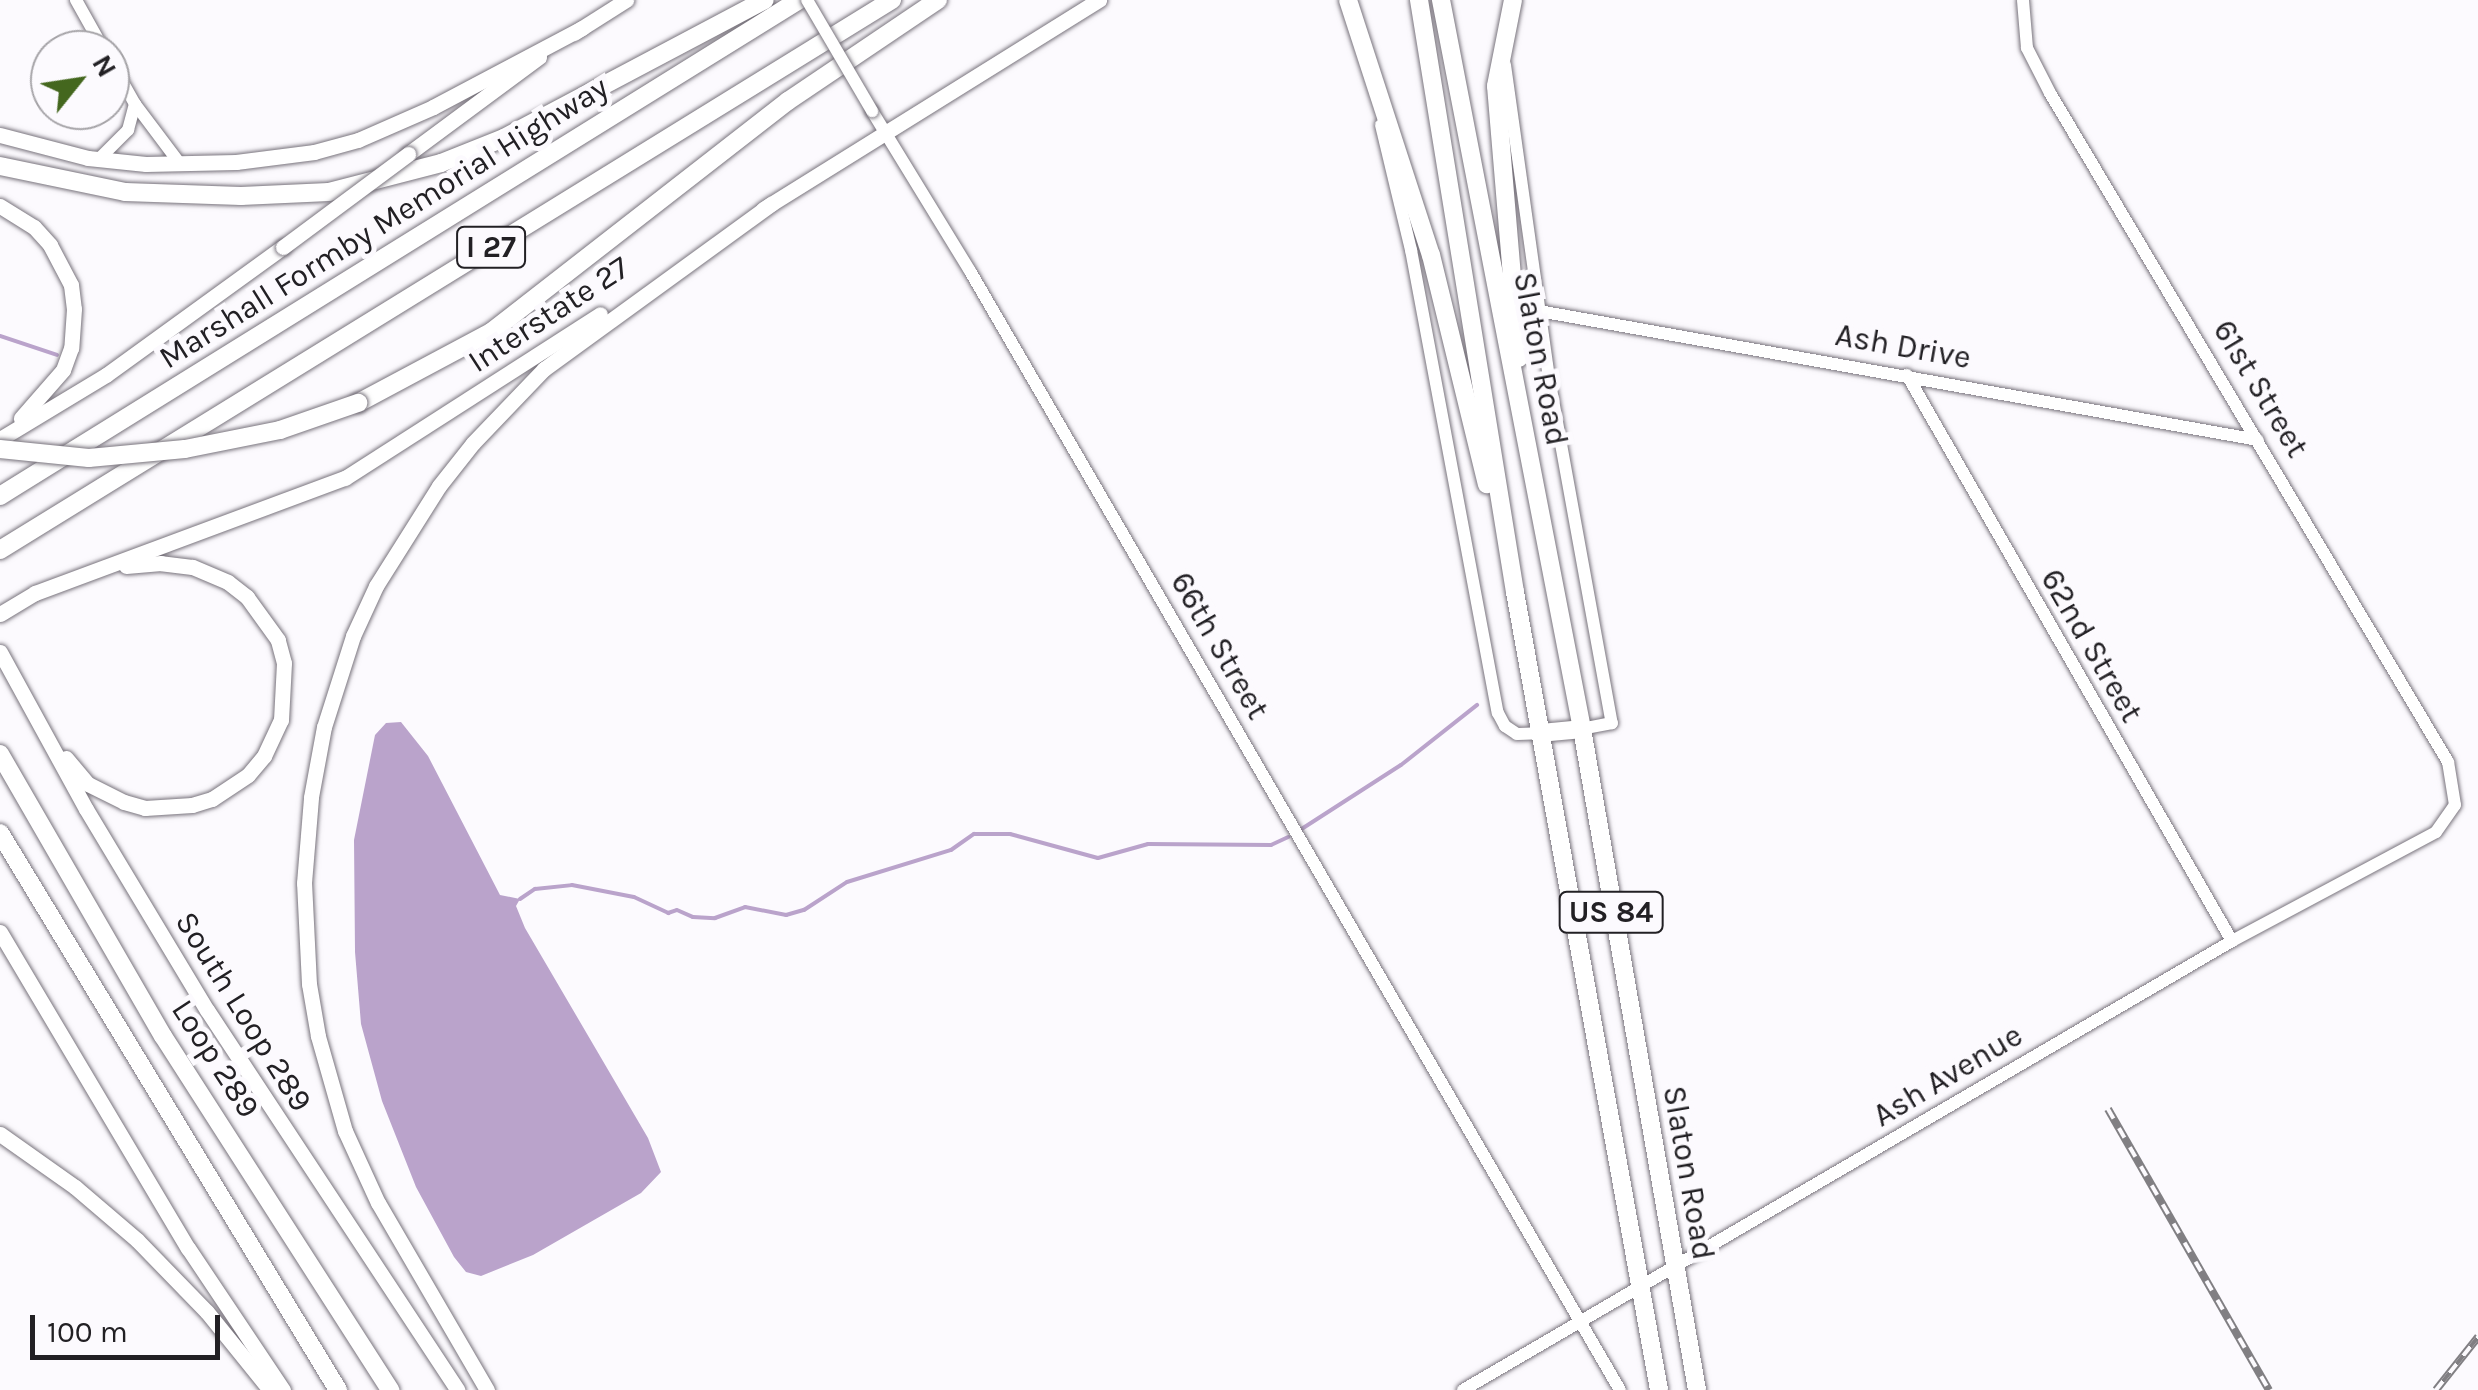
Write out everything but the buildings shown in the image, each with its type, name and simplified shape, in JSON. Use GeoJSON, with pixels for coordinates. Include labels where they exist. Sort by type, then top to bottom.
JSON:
{"type":"FeatureCollection","features":[{"type":"Feature","properties":{"kind":"highway"},"geometry":{"type":"LineString","coordinates":[[0,166],[125,192],[240,196],[328,192],[440,162],[504,138],[765,0]]}},
{"type":"Feature","properties":{"kind":"highway","name":"Marshall Formby Memorial Highway"},"geometry":{"type":"LineString","coordinates":[[0,496],[799,0]]}},
{"type":"Feature","properties":{"kind":"highway","name":"I 27"},"geometry":{"type":"LineString","coordinates":[[0,550],[892,0]]}},
{"type":"Feature","properties":{"kind":"highway"},"geometry":{"type":"LineString","coordinates":[[0,449],[89,458],[185,450],[280,430],[358,403],[438,364],[529,306],[788,101],[938,0]]}},
{"type":"Feature","properties":{"kind":"highway"},"geometry":{"type":"LineString","coordinates":[[1348,0],[1368,74],[1431,255],[1515,592]]}},
{"type":"Feature","properties":{"kind":"highway","name":"Slaton Road"},"geometry":{"type":"LineString","coordinates":[[1419,0],[1515,592],[1659,1390]]}},
{"type":"Feature","properties":{"kind":"highway","name":"Slaton Road"},"geometry":{"type":"LineString","coordinates":[[1441,0],[1582,730],[1696,1390]]}},
{"type":"Feature","properties":{"kind":"highway"},"geometry":{"type":"LineString","coordinates":[[1513,0],[1496,86],[1524,433]]}},
{"type":"Feature","properties":{"kind":"highway"},"geometry":{"type":"LineString","coordinates":[[1540,732],[1582,730]]}},
{"type":"Feature","properties":{"kind":"highway","name":"Loop 289"},"geometry":{"type":"LineString","coordinates":[[0,754],[162,1036],[390,1390]]}},
{"type":"Feature","properties":{"kind":"highway","name":"Loop 289"},"geometry":{"type":"LineString","coordinates":[[0,833],[217,1198],[338,1390]]}},
{"type":"Feature","properties":{"kind":"main road"},"geometry":{"type":"LineString","coordinates":[[0,437],[106,375],[582,28],[626,0]]}},
{"type":"Feature","properties":{"kind":"main road","name":"Interstate 27"},"geometry":{"type":"LineString","coordinates":[[0,614],[36,593],[345,478],[885,132],[1099,0]]}},
{"type":"Feature","properties":{"kind":"main road"},"geometry":{"type":"LineString","coordinates":[[0,134],[100,158],[180,164],[280,157],[358,140],[433,108],[582,28]]}},
{"type":"Feature","properties":{"kind":"main road"},"geometry":{"type":"LineString","coordinates":[[488,1390],[378,1203],[344,1131],[318,1036],[309,984],[304,883],[311,797],[324,727],[353,636],[376,586],[438,486],[473,443],[544,370],[772,204]]}},
{"type":"Feature","properties":{"kind":"main road"},"geometry":{"type":"LineString","coordinates":[[0,206],[34,227],[50,244],[70,285],[74,309],[71,348],[63,370],[35,406],[0,437]]}},
{"type":"Feature","properties":{"kind":"main road"},"geometry":{"type":"LineString","coordinates":[[36,593],[132,564],[192,567],[228,582],[258,608],[278,640],[284,664],[281,720],[264,756],[231,788],[192,805],[145,808],[106,795],[88,784],[44,731]]}},
{"type":"Feature","properties":{"kind":"main road","name":"South Loop 289"},"geometry":{"type":"LineString","coordinates":[[2,656],[207,1010],[458,1390]]}},
{"type":"Feature","properties":{"kind":"main road"},"geometry":{"type":"LineString","coordinates":[[0,932],[188,1248],[283,1390]]}},
{"type":"Feature","properties":{"kind":"main road"},"geometry":{"type":"LineString","coordinates":[[0,1134],[75,1187],[137,1240],[207,1312],[270,1390]]}},
{"type":"Feature","properties":{"kind":"street"},"geometry":{"type":"LineString","coordinates":[[76,0],[93,30]]}},
{"type":"Feature","properties":{"kind":"street","name":"66th Street"},"geometry":{"type":"LineString","coordinates":[[807,0],[980,288],[1620,1390]]}},
{"type":"Feature","properties":{"kind":"street","name":"61st Street"},"geometry":{"type":"LineString","coordinates":[[2023,0],[2028,48],[2050,93],[2448,762],[2455,804]]}},
{"type":"Feature","properties":{"kind":"street","name":"Slaton Road"},"geometry":{"type":"LineString","coordinates":[[1504,48],[1539,311],[1612,723],[1582,730]]}},
{"type":"Feature","properties":{"kind":"street"},"geometry":{"type":"LineString","coordinates":[[1368,74],[1411,250],[1498,713],[1504,726],[1517,734],[1540,732]]}},
{"type":"Feature","properties":{"kind":"street"},"geometry":{"type":"LineString","coordinates":[[130,95],[180,164]]}},
{"type":"Feature","properties":{"kind":"street"},"geometry":{"type":"LineString","coordinates":[[100,158],[128,130],[135,104]]}},
{"type":"Feature","properties":{"kind":"street","name":"Ash Drive"},"geometry":{"type":"LineString","coordinates":[[1539,311],[2258,440]]}},
{"type":"Feature","properties":{"kind":"street","name":"62nd Street"},"geometry":{"type":"LineString","coordinates":[[1907,375],[2232,942]]}},
{"type":"Feature","properties":{"kind":"street","name":"Ash Avenue"},"geometry":{"type":"LineString","coordinates":[[1463,1390],[2232,942],[2436,832],[2455,804]]}},
{"type":"Feature","properties":{"kind":"shaded area"},"geometry":{"type":"Polygon","coordinates":[[[401,722],[428,756],[500,895],[520,899],[516,906],[525,928],[648,1138],[661,1172],[641,1193],[533,1255],[481,1276],[466,1272],[454,1257],[416,1187],[382,1101],[361,1024],[355,952],[354,840],[375,735],[386,723],[401,722]]]}},
{"type":"Feature","properties":{"kind":"waterway"},"geometry":{"type":"LineString","coordinates":[[0,336],[57,355]]}},
{"type":"Feature","properties":{"kind":"waterway"},"geometry":{"type":"LineString","coordinates":[[1300,830],[1401,765],[1477,705]]}},
{"type":"Feature","properties":{"kind":"waterway"},"geometry":{"type":"LineString","coordinates":[[520,899],[535,889],[572,885],[634,897],[668,913],[677,910],[693,917],[715,918],[745,907],[786,915],[804,910],[847,882],[951,850],[974,834],[1010,834],[1098,858],[1148,844],[1271,845],[1288,837]]}},
{"type":"Feature","properties":{"kind":"railway"},"geometry":{"type":"LineString","coordinates":[[2108,1109],[2269,1390]]}},
{"type":"Feature","properties":{"kind":"railway"},"geometry":{"type":"LineString","coordinates":[[2436,1390],[2478,1337]]}}]}
